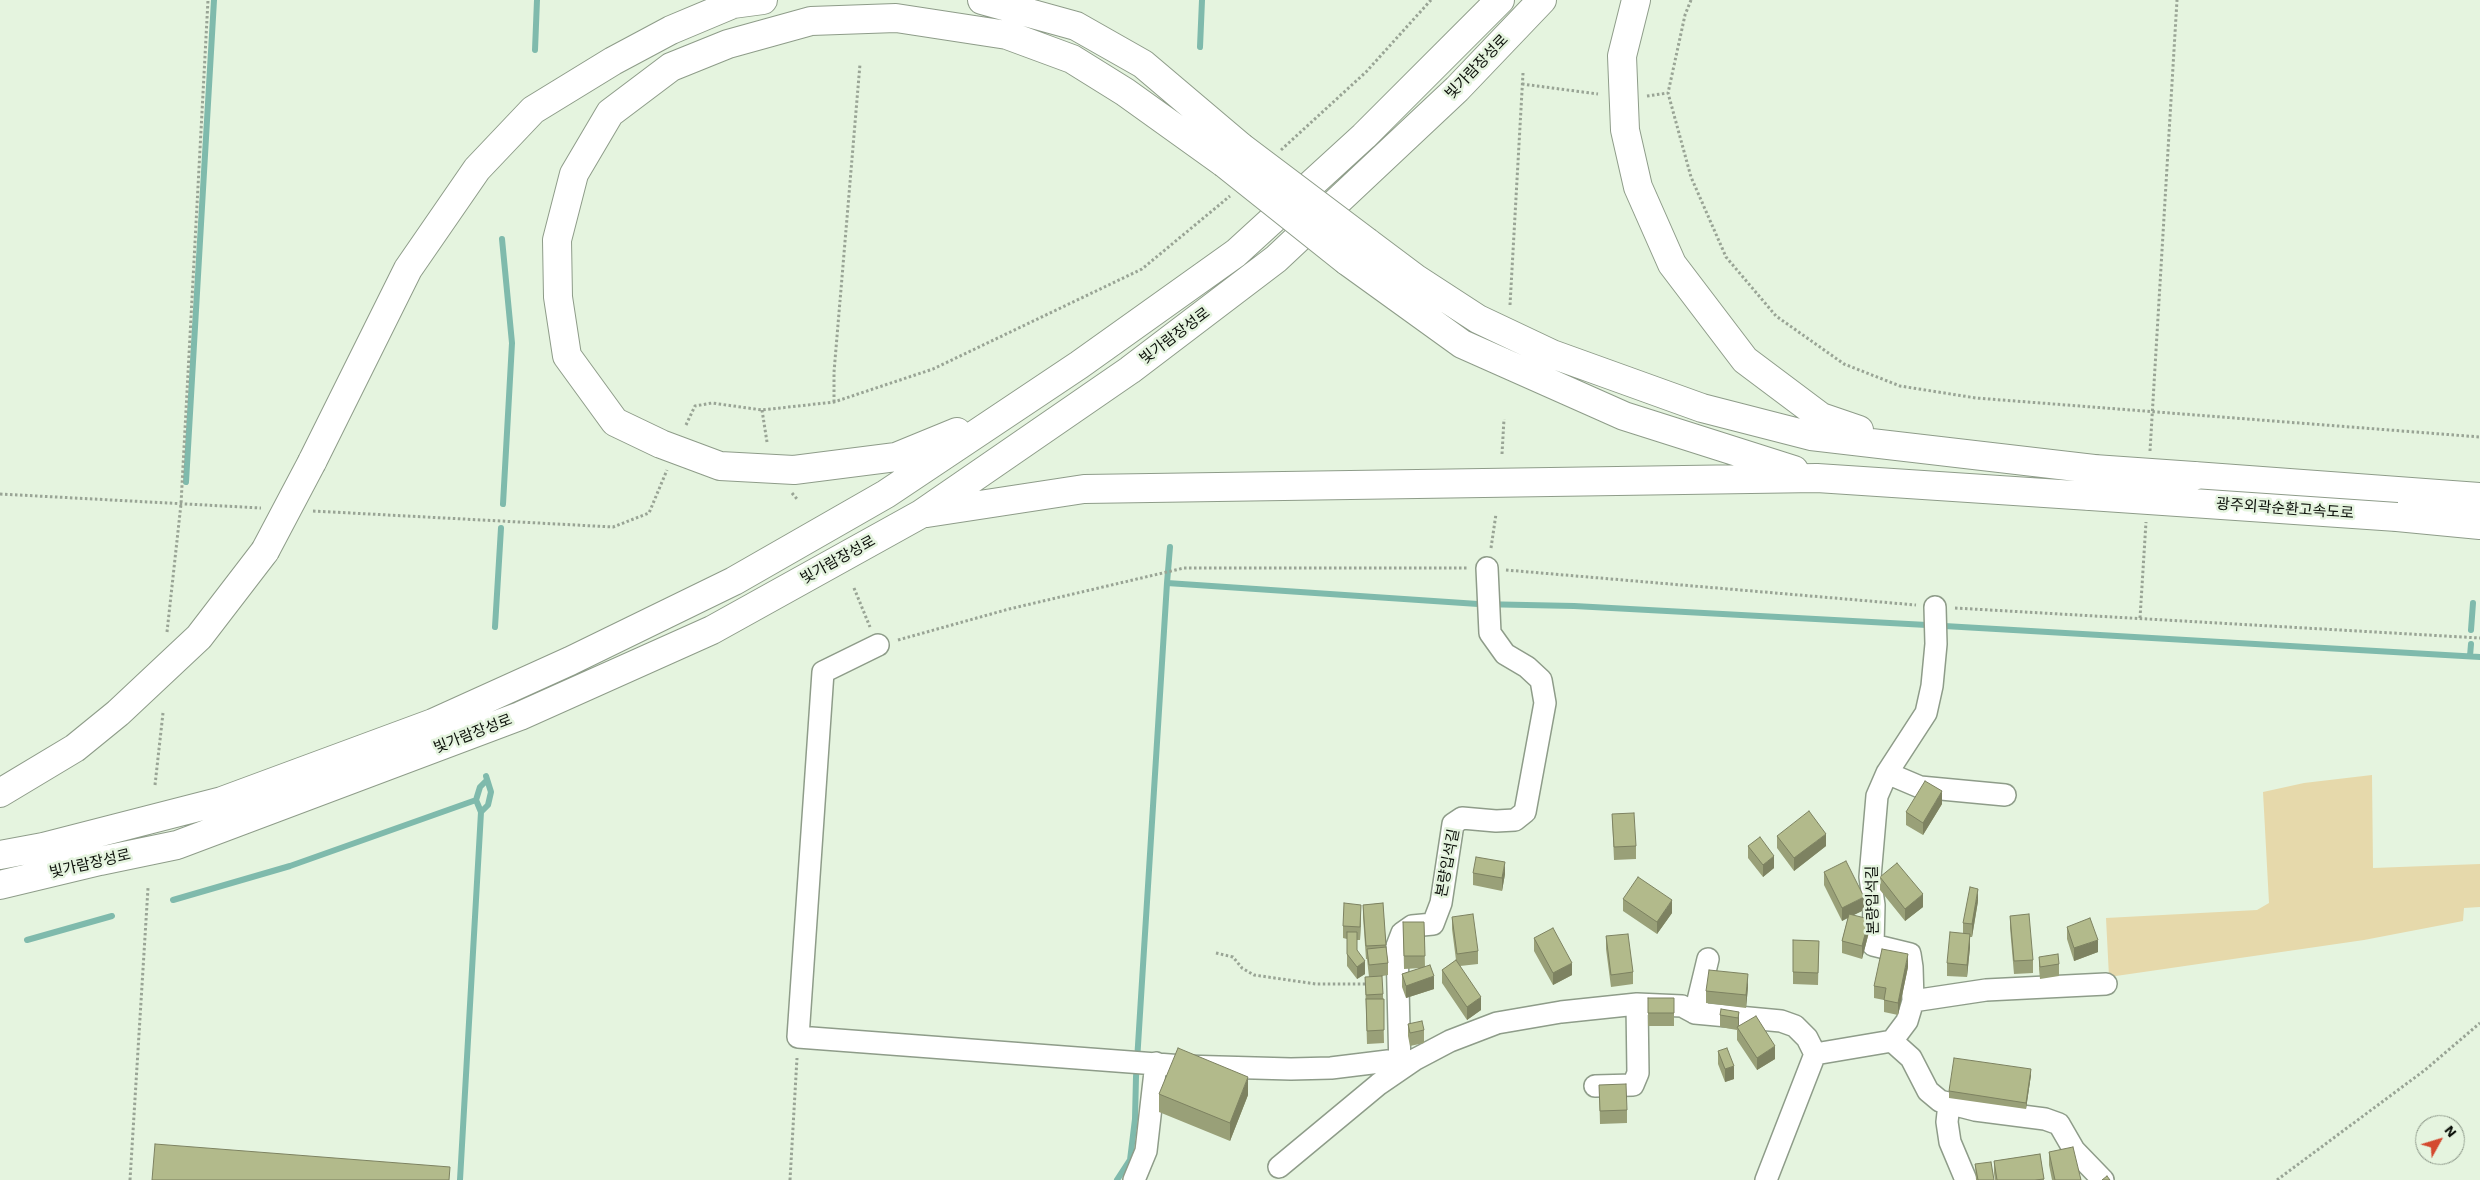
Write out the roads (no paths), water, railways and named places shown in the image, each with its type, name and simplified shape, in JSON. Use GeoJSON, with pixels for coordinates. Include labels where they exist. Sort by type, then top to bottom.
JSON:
{"type":"FeatureCollection","features":[{"type":"Feature","properties":{"kind":"highway"},"geometry":{"type":"LineString","coordinates":[[0,793],[75,748],[118,713],[199,636],[266,551],[408,269],[477,169],[533,110],[613,61],[671,30],[733,4],[763,0]]}},
{"type":"Feature","properties":{"kind":"highway"},"geometry":{"type":"LineString","coordinates":[[982,0],[1076,26],[1143,64],[1232,155],[1347,261],[1462,344],[1624,416],[1817,478]]}},
{"type":"Feature","properties":{"kind":"highway","name":"빛가람장성로"},"geometry":{"type":"LineString","coordinates":[[0,855],[222,801],[442,719],[570,661],[734,581],[886,494],[1079,365],[1236,253],[1364,136],[1500,0]]}},
{"type":"Feature","properties":{"kind":"highway","name":"빛가람장성로"},"geometry":{"type":"LineString","coordinates":[[0,885],[177,845],[520,716],[712,630],[921,514],[1130,370],[1276,259],[1456,89],[1542,0]]}},
{"type":"Feature","properties":{"kind":"highway"},"geometry":{"type":"LineString","coordinates":[[1636,0],[1622,56],[1625,130],[1638,188],[1672,264],[1745,360],[1821,417],[1922,450]]}},
{"type":"Feature","properties":{"kind":"highway"},"geometry":{"type":"LineString","coordinates":[[1079,365],[968,427],[896,458],[784,470],[720,466],[661,444],[615,422],[567,356],[558,297],[557,240],[574,174],[610,113],[671,67],[728,44],[811,21],[896,18],[1007,35],[1072,59],[1232,155],[1366,242],[1415,278],[1478,319],[1552,354],[1702,408],[1811,436],[1922,450]]}},
{"type":"Feature","properties":{"kind":"highway","name":"광주외곽순환고속도로"},"geometry":{"type":"LineString","coordinates":[[1922,450],[2094,469],[2194,476],[2400,504],[2480,525]]}},
{"type":"Feature","properties":{"kind":"highway"},"geometry":{"type":"LineString","coordinates":[[921,514],[1084,490],[1817,478]]}},
{"type":"Feature","properties":{"kind":"highway","name":"광주외곽순환고속도로"},"geometry":{"type":"LineString","coordinates":[[1817,478],[2090,496],[2400,504],[2480,497]]}},
{"type":"Feature","properties":{"kind":"lane","name":"본량입석길"},"geometry":{"type":"LineString","coordinates":[[1400,1069],[1397,946],[1402,933],[1412,926],[1434,924],[1453,824],[1462,818],[1496,821],[1516,820],[1524,812],[1545,704],[1541,680],[1527,667],[1505,654],[1490,633],[1487,568]]}},
{"type":"Feature","properties":{"kind":"lane","name":"본량입석길"},"geometry":{"type":"LineString","coordinates":[[1892,1042],[1907,1021],[1913,1001],[1910,954],[1874,945],[1874,905],[1870,877],[1877,796],[1887,773],[1926,713],[1932,686],[1936,644],[1936,612]]}},
{"type":"Feature","properties":{"kind":"lane"},"geometry":{"type":"LineString","coordinates":[[878,645],[823,672],[798,1037],[1248,1069],[1331,1068],[1388,1061],[1400,1069]]}},
{"type":"Feature","properties":{"kind":"lane"},"geometry":{"type":"LineString","coordinates":[[1887,773],[1920,787],[2005,795]]}},
{"type":"Feature","properties":{"kind":"lane"},"geometry":{"type":"LineString","coordinates":[[1695,1013],[1708,958]]}},
{"type":"Feature","properties":{"kind":"lane"},"geometry":{"type":"LineString","coordinates":[[1913,1001],[1986,990],[2106,984]]}},
{"type":"Feature","properties":{"kind":"lane"},"geometry":{"type":"LineString","coordinates":[[1594,1086],[1633,1085],[1638,1073],[1637,1004]]}},
{"type":"Feature","properties":{"kind":"lane"},"geometry":{"type":"LineString","coordinates":[[1278,1167],[1379,1084],[1400,1069],[1450,1041],[1497,1023],[1561,1012],[1637,1004],[1682,1006],[1695,1013],[1781,1021],[1795,1026],[1808,1038],[1815,1054],[1766,1180]]}},
{"type":"Feature","properties":{"kind":"lane"},"geometry":{"type":"LineString","coordinates":[[1815,1054],[1892,1042],[1911,1058],[1928,1091],[1940,1101],[1975,1110],[2046,1119],[2059,1124],[2074,1150],[2103,1180]]}},
{"type":"Feature","properties":{"kind":"lane"},"geometry":{"type":"LineString","coordinates":[[1134,1180],[1146,1151],[1150,1063]]}},
{"type":"Feature","properties":{"kind":"lane"},"geometry":{"type":"LineString","coordinates":[[1949,1104],[1947,1122],[1950,1142],[1966,1180]]}},
{"type":"Feature","properties":{"kind":"waterway"},"geometry":{"type":"LineString","coordinates":[[186,482],[214,0]]}},
{"type":"Feature","properties":{"kind":"waterway"},"geometry":{"type":"LineString","coordinates":[[535,50],[537,0]]}},
{"type":"Feature","properties":{"kind":"waterway"},"geometry":{"type":"LineString","coordinates":[[1200,47],[1202,0]]}},
{"type":"Feature","properties":{"kind":"waterway"},"geometry":{"type":"LineString","coordinates":[[502,239],[512,343],[503,504]]}},
{"type":"Feature","properties":{"kind":"waterway"},"geometry":{"type":"LineString","coordinates":[[495,627],[501,528]]}},
{"type":"Feature","properties":{"kind":"waterway"},"geometry":{"type":"LineString","coordinates":[[1167,583],[1170,547]]}},
{"type":"Feature","properties":{"kind":"waterway"},"geometry":{"type":"LineString","coordinates":[[1117,1180],[1130,1160],[1135,1119],[1136,1077],[1167,583],[1478,604],[1574,606],[2480,657]]}},
{"type":"Feature","properties":{"kind":"waterway"},"geometry":{"type":"LineString","coordinates":[[2471,630],[2473,603]]}},
{"type":"Feature","properties":{"kind":"waterway"},"geometry":{"type":"LineString","coordinates":[[2470,656],[2471,644]]}},
{"type":"Feature","properties":{"kind":"waterway"},"geometry":{"type":"LineString","coordinates":[[460,1180],[481,812],[488,805],[491,792],[486,776]]}},
{"type":"Feature","properties":{"kind":"waterway"},"geometry":{"type":"LineString","coordinates":[[481,812],[476,800],[480,787],[487,780]]}},
{"type":"Feature","properties":{"kind":"waterway"},"geometry":{"type":"LineString","coordinates":[[173,900],[290,866],[476,800]]}},
{"type":"Feature","properties":{"kind":"waterway"},"geometry":{"type":"LineString","coordinates":[[27,940],[112,916]]}}]}
